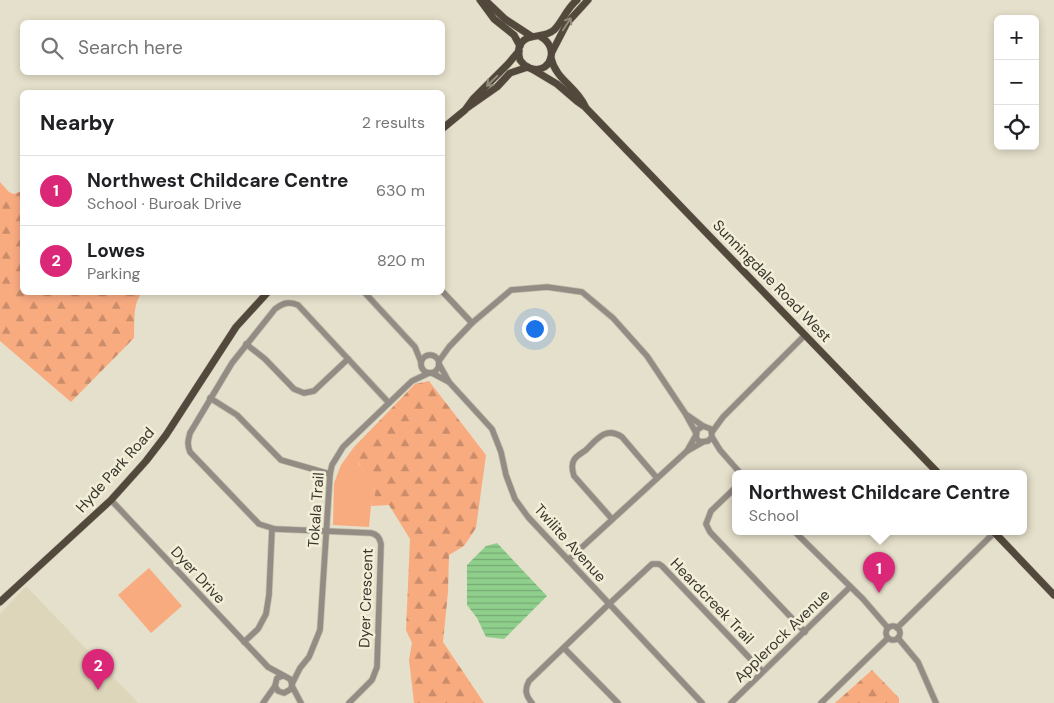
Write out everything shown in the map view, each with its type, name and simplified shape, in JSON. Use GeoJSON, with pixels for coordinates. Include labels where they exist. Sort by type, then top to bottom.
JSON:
{"type":"FeatureCollection","features":[{"type":"Feature","properties":{"kind":"main road"},"geometry":{"type":"LineString","coordinates":[[480,0],[494,19],[514,35],[520,48],[521,61],[530,68]]}},
{"type":"Feature","properties":{"kind":"main road"},"geometry":{"type":"LineString","coordinates":[[485,0],[505,19],[531,36],[541,37],[552,32],[567,10],[577,0]]}},
{"type":"Feature","properties":{"kind":"main road"},"geometry":{"type":"LineString","coordinates":[[445,127],[497,87],[510,73],[530,68],[542,68],[549,62],[567,23],[588,0]]}},
{"type":"Feature","properties":{"kind":"main road"},"geometry":{"type":"LineString","coordinates":[[465,110],[473,99],[508,64],[527,38],[531,36]]}},
{"type":"Feature","properties":{"kind":"main road"},"geometry":{"type":"LineString","coordinates":[[541,37],[549,43],[552,55]]}},
{"type":"Feature","properties":{"kind":"main road","name":"Sunningdale Road West"},"geometry":{"type":"LineString","coordinates":[[552,55],[556,72],[576,91],[585,107]]}},
{"type":"Feature","properties":{"kind":"main road","name":"Sunningdale Road West"},"geometry":{"type":"LineString","coordinates":[[530,68],[557,84],[585,107],[935,470]]}},
{"type":"Feature","properties":{"kind":"main road","name":"Hyde Park Road"},"geometry":{"type":"LineString","coordinates":[[0,602],[111,500],[146,461],[166,435],[236,327],[265,295]]}},
{"type":"Feature","properties":{"kind":"main road"},"geometry":{"type":"LineString","coordinates":[[997,535],[1054,595]]}},
{"type":"Feature","properties":{"kind":"street"},"geometry":{"type":"LineString","coordinates":[[367,295],[415,347],[423,370],[430,373],[437,370],[449,347],[472,323],[511,290],[547,286],[582,292],[612,318],[647,356],[685,413],[698,440],[708,438]]}},
{"type":"Feature","properties":{"kind":"street"},"geometry":{"type":"LineString","coordinates":[[445,294],[472,323]]}},
{"type":"Feature","properties":{"kind":"street"},"geometry":{"type":"LineString","coordinates":[[327,530],[272,529],[259,524],[190,452],[187,445],[190,433],[210,398],[246,344],[280,305],[285,303],[294,303],[303,310],[389,402]]}},
{"type":"Feature","properties":{"kind":"street"},"geometry":{"type":"LineString","coordinates":[[568,560],[687,451],[708,438],[722,417],[805,335]]}},
{"type":"Feature","properties":{"kind":"street"},"geometry":{"type":"LineString","coordinates":[[246,344],[265,359],[294,389],[304,393],[314,391],[348,359]]}},
{"type":"Feature","properties":{"kind":"street"},"geometry":{"type":"LineString","coordinates":[[415,347],[431,354],[439,363]]}},
{"type":"Feature","properties":{"kind":"street"},"geometry":{"type":"LineString","coordinates":[[421,363],[424,356],[449,347]]}},
{"type":"Feature","properties":{"kind":"street","name":"Tokala Trail"},"geometry":{"type":"LineString","coordinates":[[412,381],[421,363]]}},
{"type":"Feature","properties":{"kind":"street","name":"Twilite Avenue"},"geometry":{"type":"LineString","coordinates":[[439,363],[449,382],[492,429],[515,498],[528,517],[702,703]]}},
{"type":"Feature","properties":{"kind":"street","name":"Twilite Avenue"},"geometry":{"type":"LineString","coordinates":[[430,373],[449,382]]}},
{"type":"Feature","properties":{"kind":"street","name":"Tokala Trail"},"geometry":{"type":"LineString","coordinates":[[292,685],[300,668],[309,657],[320,630],[332,465],[343,447],[389,402],[412,381],[430,373]]}},
{"type":"Feature","properties":{"kind":"street"},"geometry":{"type":"LineString","coordinates":[[210,398],[237,416],[281,460],[330,474]]}},
{"type":"Feature","properties":{"kind":"street"},"geometry":{"type":"LineString","coordinates":[[685,413],[704,426],[708,438],[738,470]]}},
{"type":"Feature","properties":{"kind":"street"},"geometry":{"type":"LineString","coordinates":[[687,451],[698,428],[722,417]]}},
{"type":"Feature","properties":{"kind":"street"},"geometry":{"type":"LineString","coordinates":[[612,519],[574,476],[572,468],[574,460],[603,434],[616,433],[622,437],[657,478]]}},
{"type":"Feature","properties":{"kind":"street"},"geometry":{"type":"LineString","coordinates":[[732,491],[711,511],[706,524],[710,532],[805,632]]}},
{"type":"Feature","properties":{"kind":"street","name":"Dyer Drive"},"geometry":{"type":"LineString","coordinates":[[111,500],[268,667],[284,676]]}},
{"type":"Feature","properties":{"kind":"street"},"geometry":{"type":"LineString","coordinates":[[244,642],[258,629],[266,614],[269,595],[272,529]]}},
{"type":"Feature","properties":{"kind":"street","name":"Dyer Crescent"},"geometry":{"type":"LineString","coordinates":[[327,530],[374,533],[379,538],[381,544],[376,667],[372,680],[349,703]]}},
{"type":"Feature","properties":{"kind":"street"},"geometry":{"type":"LineString","coordinates":[[798,535],[888,628]]}},
{"type":"Feature","properties":{"kind":"street"},"geometry":{"type":"LineString","coordinates":[[897,628],[991,535]]}},
{"type":"Feature","properties":{"kind":"street","name":"Heardcreek Trail"},"geometry":{"type":"LineString","coordinates":[[532,703],[528,699],[526,692],[526,686],[529,681],[652,564],[659,564],[762,671]]}},
{"type":"Feature","properties":{"kind":"street","name":"Applerock Avenue"},"geometry":{"type":"LineString","coordinates":[[731,703],[850,587]]}},
{"type":"Feature","properties":{"kind":"street"},"geometry":{"type":"LineString","coordinates":[[888,628],[891,626],[897,628],[900,634],[898,638]]}},
{"type":"Feature","properties":{"kind":"street"},"geometry":{"type":"LineString","coordinates":[[888,628],[886,635],[888,638]]}},
{"type":"Feature","properties":{"kind":"street"},"geometry":{"type":"LineString","coordinates":[[888,638],[893,640],[898,638]]}},
{"type":"Feature","properties":{"kind":"street"},"geometry":{"type":"LineString","coordinates":[[821,703],[888,638]]}},
{"type":"Feature","properties":{"kind":"street"},"geometry":{"type":"LineString","coordinates":[[898,638],[918,662],[936,703]]}},
{"type":"Feature","properties":{"kind":"street"},"geometry":{"type":"LineString","coordinates":[[564,648],[618,703]]}},
{"type":"Feature","properties":{"kind":"street","name":"Dyer Drive"},"geometry":{"type":"LineString","coordinates":[[268,667],[275,684]]}},
{"type":"Feature","properties":{"kind":"street"},"geometry":{"type":"LineString","coordinates":[[264,702],[278,678],[300,668]]}},
{"type":"Feature","properties":{"kind":"street"},"geometry":{"type":"LineString","coordinates":[[284,676],[290,679],[300,701]]}},
{"type":"Feature","properties":{"kind":"street"},"geometry":{"type":"LineString","coordinates":[[275,684],[282,692],[300,701]]}},
{"type":"Feature","properties":{"kind":"street"},"geometry":{"type":"LineString","coordinates":[[264,702],[282,692],[289,691],[292,685]]}},
{"type":"Feature","properties":{"kind":"shaded area"},"geometry":{"type":"Polygon","coordinates":[[[497,543],[547,596],[504,639],[486,637],[477,618],[467,605],[467,565],[486,546],[497,543]]]}},
{"type":"Feature","properties":{"kind":"shaded area"},"geometry":{"type":"Polygon","coordinates":[[[26,586],[138,703],[0,703],[0,614],[26,586]]]}},
{"type":"Feature","properties":{"kind":"green space"},"geometry":{"type":"Polygon","coordinates":[[[0,182],[9,192],[14,194],[20,192],[20,295],[141,295],[135,308],[134,338],[71,402],[0,341],[0,182]]]}},
{"type":"Feature","properties":{"kind":"green space"},"geometry":{"type":"Polygon","coordinates":[[[429,381],[486,455],[476,528],[464,546],[449,555],[448,592],[443,642],[484,703],[414,703],[409,660],[412,643],[406,630],[410,539],[389,505],[371,506],[374,499],[373,488],[358,461],[354,447],[415,384],[429,381]]]}},
{"type":"Feature","properties":{"kind":"green space"},"geometry":{"type":"Polygon","coordinates":[[[354,447],[359,464],[373,484],[375,498],[371,506],[369,527],[333,525],[334,483],[341,465],[354,447]]]}},
{"type":"Feature","properties":{"kind":"green space"},"geometry":{"type":"Polygon","coordinates":[[[149,568],[182,606],[151,633],[118,595],[149,568]]]}},
{"type":"Feature","properties":{"kind":"green space"},"geometry":{"type":"Polygon","coordinates":[[[872,670],[899,698],[899,703],[835,703],[872,670]]]}},
{"type":"Feature","properties":{"kind":"place","name":"Northwest Childcare Centre"},"geometry":{"type":"Point","coordinates":[879,593]}},
{"type":"Feature","properties":{"kind":"place","name":"Lowes"},"geometry":{"type":"Point","coordinates":[98,690]}}]}
